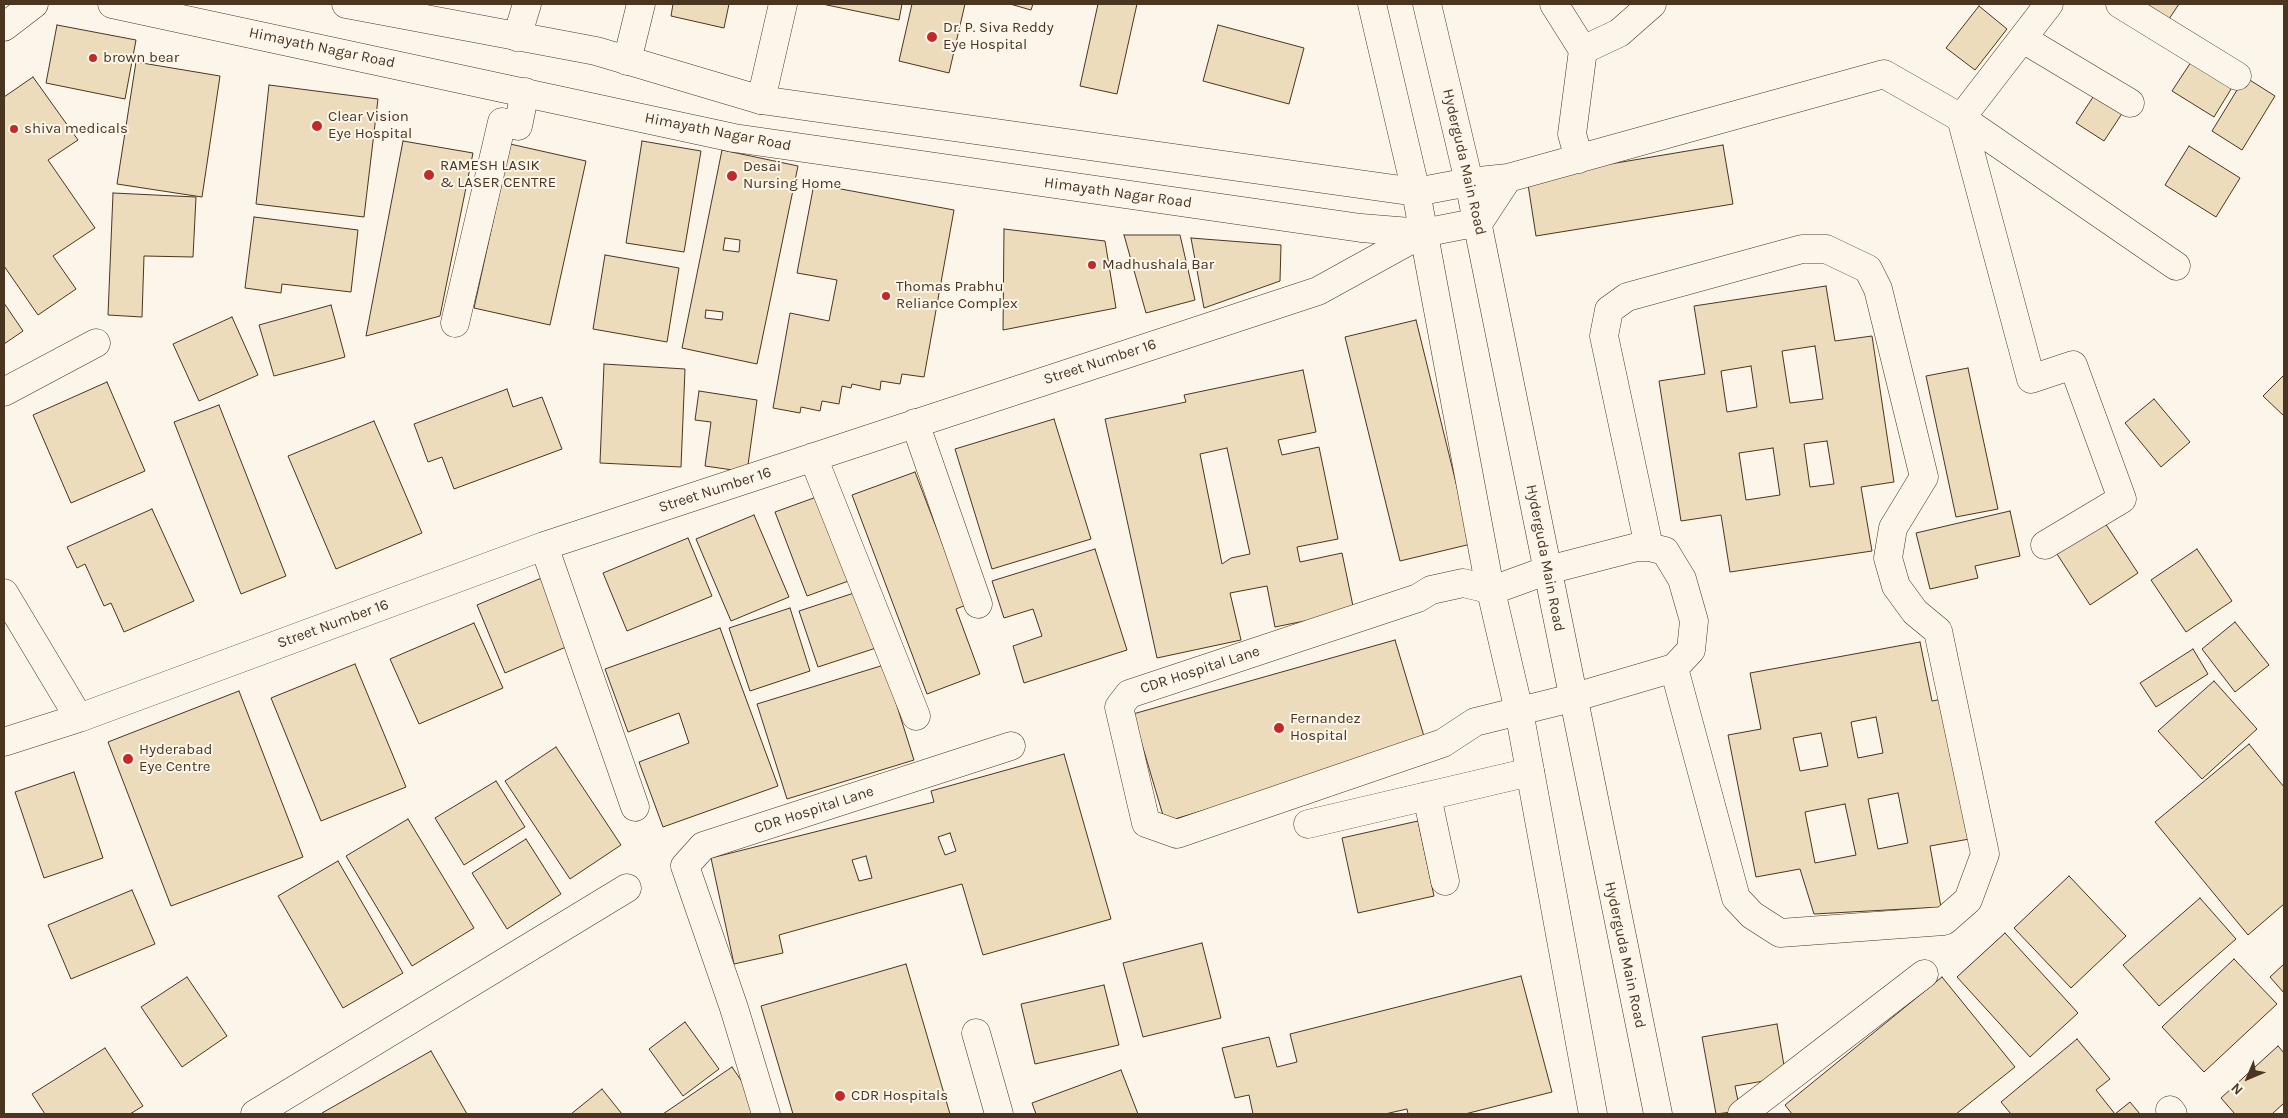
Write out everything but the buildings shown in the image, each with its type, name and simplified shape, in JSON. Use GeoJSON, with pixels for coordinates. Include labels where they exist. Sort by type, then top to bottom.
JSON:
{"type":"FeatureCollection","features":[{"type":"Feature","properties":{"kind":"street"},"geometry":{"type":"LineString","coordinates":[[4,27],[34,4]]}},
{"type":"Feature","properties":{"kind":"street","name":"Himayath Nagar Road"},"geometry":{"type":"LineString","coordinates":[[121,4],[734,138],[1361,228],[1424,233],[1479,222]]}},
{"type":"Feature","properties":{"kind":"street"},"geometry":{"type":"LineString","coordinates":[[346,4],[596,51],[761,100],[1416,192],[1469,182],[1508,178],[1884,74],[1961,118],[2176,266]]}},
{"type":"Feature","properties":{"kind":"street"},"geometry":{"type":"LineString","coordinates":[[517,37],[526,4]]}},
{"type":"Feature","properties":{"kind":"street"},"geometry":{"type":"LineString","coordinates":[[627,61],[641,4]]}},
{"type":"Feature","properties":{"kind":"street"},"geometry":{"type":"LineString","coordinates":[[761,100],[783,4]]}},
{"type":"Feature","properties":{"kind":"street"},"geometry":{"type":"LineString","coordinates":[[1372,4],[1416,192],[1487,568],[1519,712],[1593,1114]]}},
{"type":"Feature","properties":{"kind":"street","name":"Hyderguda Main Road"},"geometry":{"type":"LineString","coordinates":[[1427,4],[1479,222],[1572,698],[1658,1114]]}},
{"type":"Feature","properties":{"kind":"street"},"geometry":{"type":"LineString","coordinates":[[1554,4],[1583,50],[1572,134],[1579,158]]}},
{"type":"Feature","properties":{"kind":"street"},"geometry":{"type":"LineString","coordinates":[[1583,50],[1618,33],[1652,4]]}},
{"type":"Feature","properties":{"kind":"street"},"geometry":{"type":"LineString","coordinates":[[1961,118],[2049,4]]}},
{"type":"Feature","properties":{"kind":"street"},"geometry":{"type":"LineString","coordinates":[[2120,4],[2238,76]]}},
{"type":"Feature","properties":{"kind":"street"},"geometry":{"type":"LineString","coordinates":[[2023,39],[2130,102]]}},
{"type":"Feature","properties":{"kind":"street"},"geometry":{"type":"LineString","coordinates":[[455,323],[502,122],[518,126],[526,92]]}},
{"type":"Feature","properties":{"kind":"street"},"geometry":{"type":"LineString","coordinates":[[1961,118],[2031,379],[2073,365],[2122,499],[2045,545]]}},
{"type":"Feature","properties":{"kind":"street"},"geometry":{"type":"LineString","coordinates":[[1479,222],[1508,178]]}},
{"type":"Feature","properties":{"kind":"street","name":"Street Number 16"},"geometry":{"type":"LineString","coordinates":[[4,742],[79,718],[544,546],[1318,291],[1424,233]]}},
{"type":"Feature","properties":{"kind":"street"},"geometry":{"type":"LineString","coordinates":[[1649,547],[1604,336],[1609,310],[1627,297],[1802,249],[1826,249],[1868,269],[1878,289],[1924,476],[1893,528],[1888,558],[1896,586],[1915,612],[1938,631],[1985,854],[1968,900],[1944,920],[1780,933],[1752,915],[1736,898],[1674,668]]}},
{"type":"Feature","properties":{"kind":"street"},"geometry":{"type":"LineString","coordinates":[[4,392],[96,343]]}},
{"type":"Feature","properties":{"kind":"street"},"geometry":{"type":"LineString","coordinates":[[915,423],[978,604]]}},
{"type":"Feature","properties":{"kind":"street"},"geometry":{"type":"LineString","coordinates":[[813,457],[916,716]]}},
{"type":"Feature","properties":{"kind":"street"},"geometry":{"type":"LineString","coordinates":[[544,546],[635,807]]}},
{"type":"Feature","properties":{"kind":"street"},"geometry":{"type":"LineString","coordinates":[[1493,590],[1548,570],[1637,548],[1649,547],[1665,551],[1682,579],[1694,621],[1691,650],[1674,668],[1519,712]]}},
{"type":"Feature","properties":{"kind":"street","name":"CDR Hospital Lane"},"geometry":{"type":"LineString","coordinates":[[1493,590],[1463,583],[1431,590],[1418,598],[1129,694],[1119,707],[1146,823],[1177,834],[1443,743],[1475,722],[1519,712]]}},
{"type":"Feature","properties":{"kind":"street"},"geometry":{"type":"LineString","coordinates":[[4,593],[79,718]]}},
{"type":"Feature","properties":{"kind":"street","name":"CDR Hospital Lane"},"geometry":{"type":"LineString","coordinates":[[766,1114],[734,1008],[685,866],[703,846],[1011,746]]}},
{"type":"Feature","properties":{"kind":"street"},"geometry":{"type":"LineString","coordinates":[[1308,824],[1530,772]]}},
{"type":"Feature","properties":{"kind":"street"},"geometry":{"type":"LineString","coordinates":[[1427,796],[1445,881]]}},
{"type":"Feature","properties":{"kind":"street"},"geometry":{"type":"LineString","coordinates":[[255,1114],[627,888]]}},
{"type":"Feature","properties":{"kind":"street"},"geometry":{"type":"LineString","coordinates":[[1742,1114],[1924,974]]}},
{"type":"Feature","properties":{"kind":"street"},"geometry":{"type":"LineString","coordinates":[[976,1033],[999,1114]]}},
{"type":"Feature","properties":{"kind":"place","name":"Dr. P. Siva Reddy Eye Hospital"},"geometry":{"type":"Point","coordinates":[932,37]}},
{"type":"Feature","properties":{"kind":"place","name":"brown bear"},"geometry":{"type":"Point","coordinates":[93,58]}},
{"type":"Feature","properties":{"kind":"place","name":"Clear Vision Eye Hospital"},"geometry":{"type":"Point","coordinates":[317,126]}},
{"type":"Feature","properties":{"kind":"place","name":"shiva medicals"},"geometry":{"type":"Point","coordinates":[14,129]}},
{"type":"Feature","properties":{"kind":"place","name":"RAMESH LASIK & LASER CENTRE"},"geometry":{"type":"Point","coordinates":[429,175]}},
{"type":"Feature","properties":{"kind":"place","name":"Desai Nursing Home"},"geometry":{"type":"Point","coordinates":[732,176]}},
{"type":"Feature","properties":{"kind":"place","name":"Madhushala Bar"},"geometry":{"type":"Point","coordinates":[1092,265]}},
{"type":"Feature","properties":{"kind":"place","name":"Thomas Prabhu Reliance Complex"},"geometry":{"type":"Point","coordinates":[886,296]}},
{"type":"Feature","properties":{"kind":"place","name":"Fernandez Hospital"},"geometry":{"type":"Point","coordinates":[1279,728]}},
{"type":"Feature","properties":{"kind":"place","name":"Hyderabad Eye Centre"},"geometry":{"type":"Point","coordinates":[128,759]}},
{"type":"Feature","properties":{"kind":"place","name":"CDR Hospitals"},"geometry":{"type":"Point","coordinates":[840,1096]}}]}
